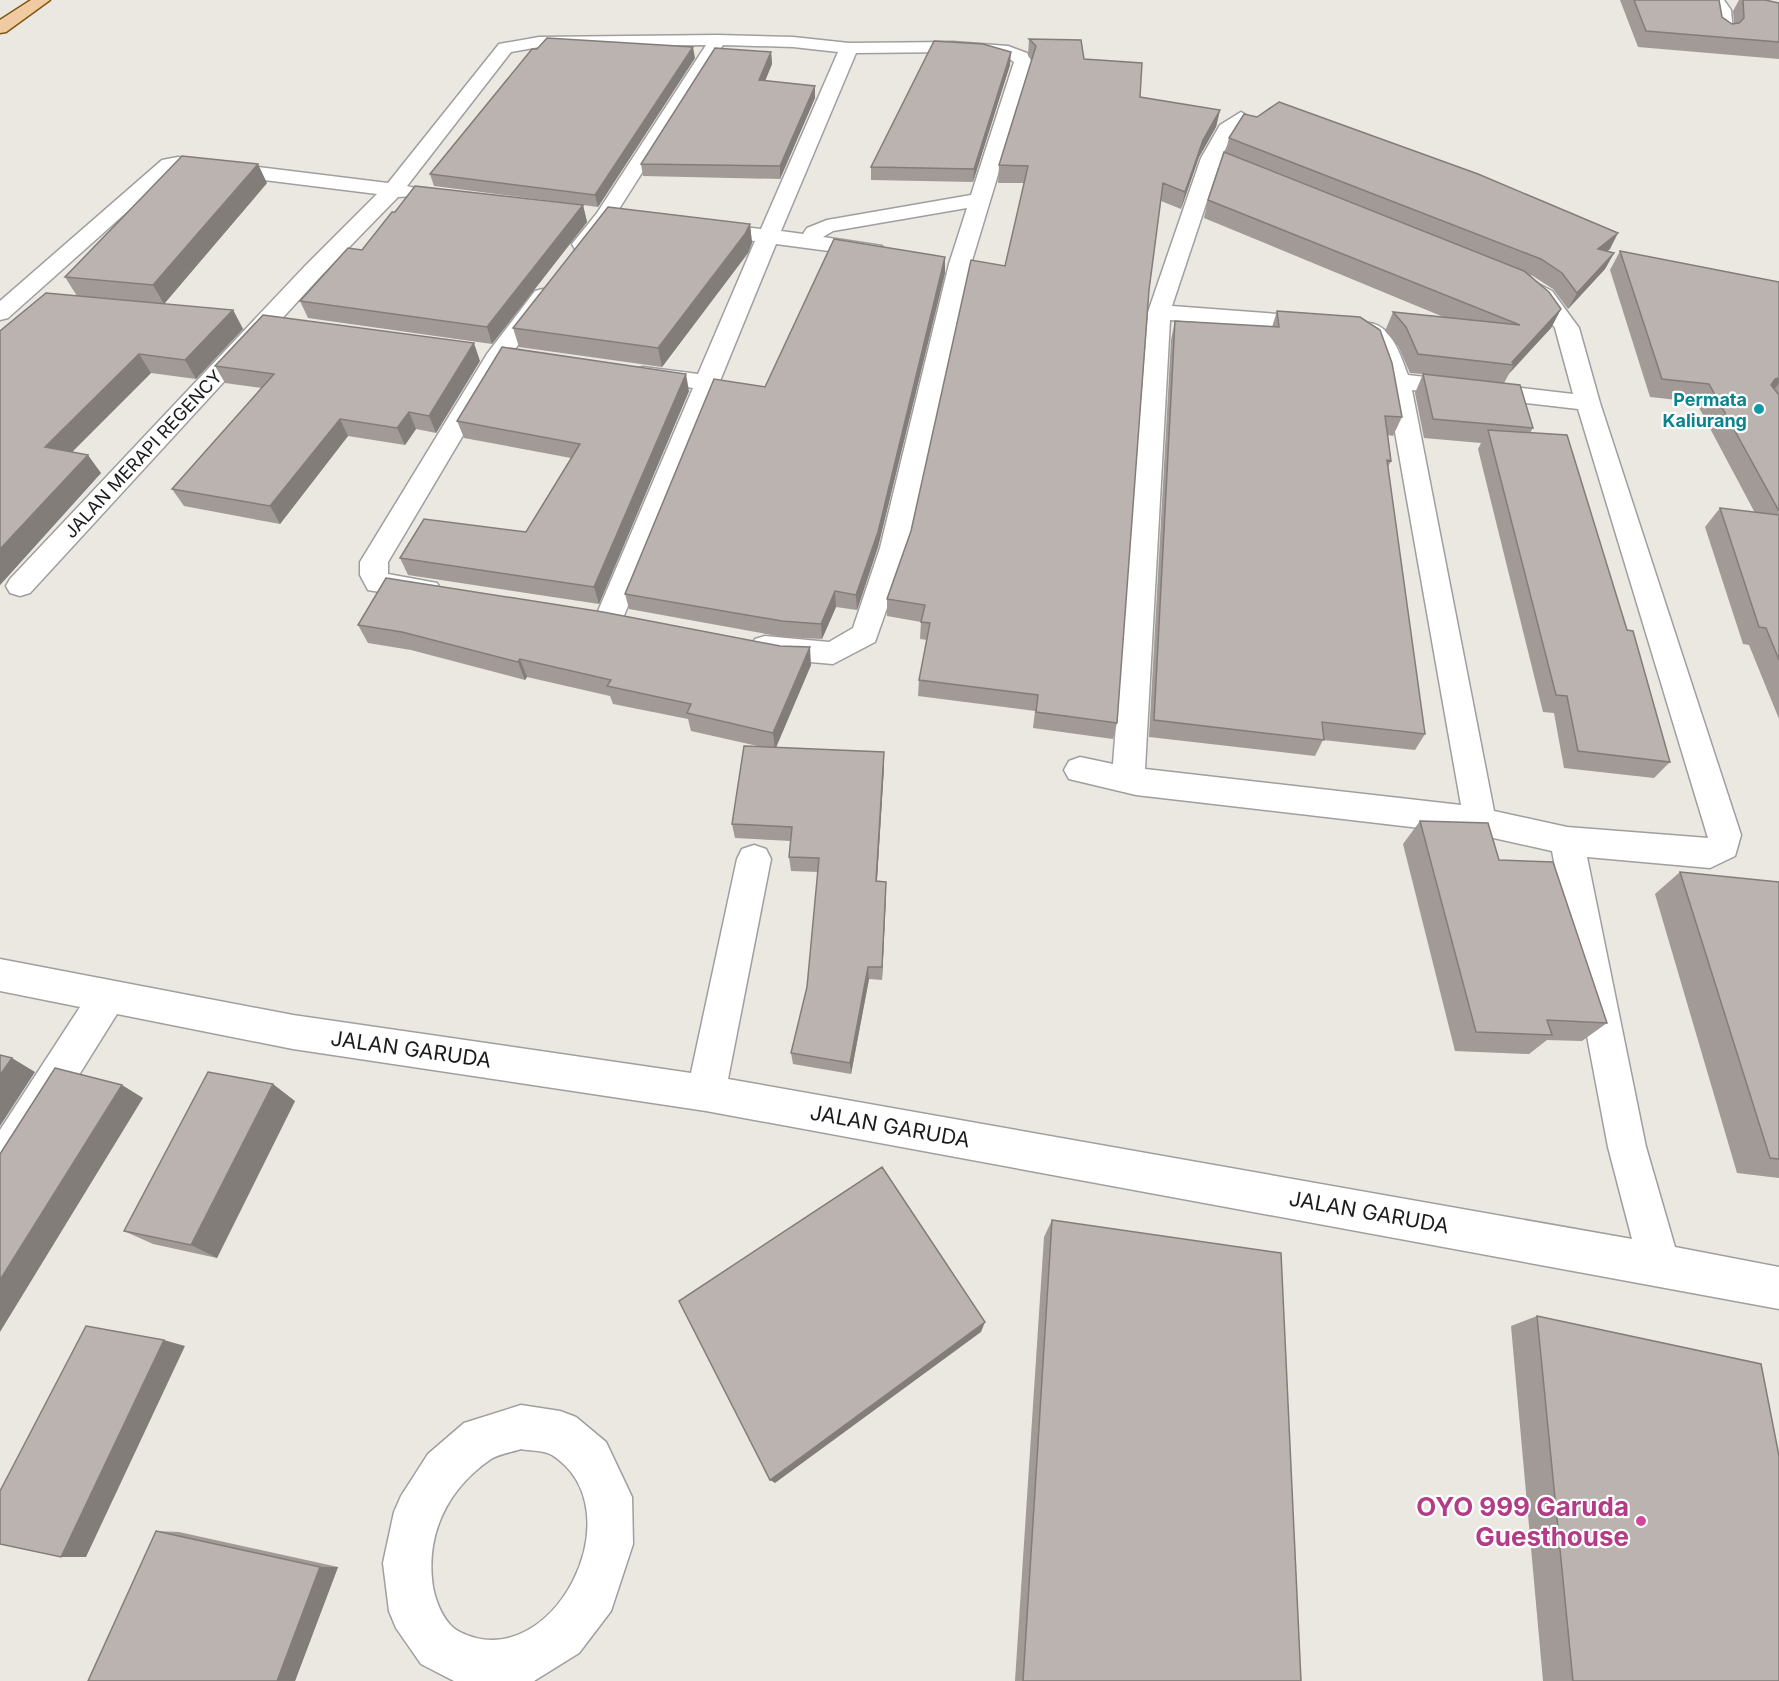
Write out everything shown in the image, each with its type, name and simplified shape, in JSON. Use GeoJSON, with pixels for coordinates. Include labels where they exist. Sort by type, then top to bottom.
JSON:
{"type":"FeatureCollection","features":[{"type":"Feature","properties":{"kind":"main road"},"geometry":{"type":"LineString","coordinates":[[0,28],[42,0]]}},
{"type":"Feature","properties":{"kind":"street"},"geometry":{"type":"LineString","coordinates":[[1716,0],[1722,10],[1724,33]]}},
{"type":"Feature","properties":{"kind":"street"},"geometry":{"type":"LineString","coordinates":[[447,593],[378,583],[374,575],[374,562],[500,354],[604,216],[718,40]]}},
{"type":"Feature","properties":{"kind":"street","name":"JALAN MERAPI REGENCY"},"geometry":{"type":"LineString","coordinates":[[20,586],[266,322],[393,190],[505,48],[539,42],[718,40],[793,42],[849,48],[953,47],[1008,51],[1021,57],[1023,62],[978,200]]}},
{"type":"Feature","properties":{"kind":"street"},"geometry":{"type":"LineString","coordinates":[[609,618],[849,48]]}},
{"type":"Feature","properties":{"kind":"street"},"geometry":{"type":"LineString","coordinates":[[1136,782],[1129,771],[1128,760],[1158,312],[1211,158],[1227,129],[1241,118]]}},
{"type":"Feature","properties":{"kind":"street"},"geometry":{"type":"LineString","coordinates":[[1211,158],[1287,189]]}},
{"type":"Feature","properties":{"kind":"street"},"geometry":{"type":"LineString","coordinates":[[5,304],[169,164],[178,163],[428,195]]}},
{"type":"Feature","properties":{"kind":"street"},"geometry":{"type":"LineString","coordinates":[[737,642],[783,650],[833,653],[865,634],[894,548],[960,264],[978,200],[827,226],[815,233],[808,242]]}},
{"type":"Feature","properties":{"kind":"street"},"geometry":{"type":"LineString","coordinates":[[581,214],[628,219]]}},
{"type":"Feature","properties":{"kind":"street"},"geometry":{"type":"LineString","coordinates":[[687,226],[890,254]]}},
{"type":"Feature","properties":{"kind":"street"},"geometry":{"type":"LineString","coordinates":[[937,260],[960,264]]}},
{"type":"Feature","properties":{"kind":"street"},"geometry":{"type":"LineString","coordinates":[[1080,770],[1136,782],[1480,821],[1567,841],[1710,854],[1724,846],[1725,835],[1588,403],[1567,327],[1544,296],[1503,275]]}},
{"type":"Feature","properties":{"kind":"street"},"geometry":{"type":"LineString","coordinates":[[5,304],[52,302]]}},
{"type":"Feature","properties":{"kind":"street"},"geometry":{"type":"LineString","coordinates":[[1158,312],[1357,327],[1369,330],[1383,341],[1398,381],[1480,821]]}},
{"type":"Feature","properties":{"kind":"street"},"geometry":{"type":"LineString","coordinates":[[242,320],[290,325]]}},
{"type":"Feature","properties":{"kind":"street"},"geometry":{"type":"LineString","coordinates":[[476,350],[523,357]]}},
{"type":"Feature","properties":{"kind":"street"},"geometry":{"type":"LineString","coordinates":[[616,370],[709,383]]}},
{"type":"Feature","properties":{"kind":"street"},"geometry":{"type":"LineString","coordinates":[[1398,381],[1588,403]]}},
{"type":"Feature","properties":{"kind":"street"},"geometry":{"type":"LineString","coordinates":[[1567,841],[1627,1147],[1659,1264]]}},
{"type":"Feature","properties":{"kind":"street"},"geometry":{"type":"LineString","coordinates":[[706,1093],[754,859]]}},
{"type":"Feature","properties":{"kind":"street","name":"JALAN GARUDA"},"geometry":{"type":"LineString","coordinates":[[0,975],[293,1032],[706,1093],[1659,1264],[1779,1288]]}},
{"type":"Feature","properties":{"kind":"street"},"geometry":{"type":"LineString","coordinates":[[0,1165],[108,996]]}},
{"type":"Feature","properties":{"kind":"street"},"geometry":{"type":"LineString","coordinates":[[521,1427],[560,1433],[590,1458],[609,1497],[610,1544],[594,1594],[562,1636],[521,1662],[473,1673],[438,1647],[413,1611],[406,1563],[417,1512],[444,1470],[480,1439],[521,1427]]}},
{"type":"Feature","properties":{"kind":"building"},"geometry":{"type":"Polygon","coordinates":[[[1634,0],[1719,0],[1722,17],[1732,24],[1739,23],[1744,18],[1743,0],[1765,0],[1779,3],[1779,42],[1646,31],[1634,0]]]}},
{"type":"Feature","properties":{"kind":"building"},"geometry":{"type":"Polygon","coordinates":[[[547,38],[693,47],[595,195],[430,174],[532,49],[537,49],[547,38]]]}},
{"type":"Feature","properties":{"kind":"building"},"geometry":{"type":"Polygon","coordinates":[[[1029,39],[1081,40],[1084,59],[1142,63],[1140,97],[1220,110],[1203,140],[1185,192],[1163,183],[1149,290],[1117,723],[1036,712],[1038,695],[919,680],[930,623],[921,622],[925,605],[887,599],[911,531],[971,260],[1005,266],[1028,166],[999,165],[1036,46],[1029,39]]]}},
{"type":"Feature","properties":{"kind":"building"},"geometry":{"type":"Polygon","coordinates":[[[934,41],[983,44],[1011,52],[974,169],[871,167],[934,41]]]}},
{"type":"Feature","properties":{"kind":"building"},"geometry":{"type":"Polygon","coordinates":[[[715,48],[771,52],[759,80],[815,86],[780,166],[641,164],[715,48]]]}},
{"type":"Feature","properties":{"kind":"building"},"geometry":{"type":"Polygon","coordinates":[[[1279,102],[1478,174],[1618,233],[1598,249],[1614,253],[1577,293],[1562,273],[1541,259],[1229,138],[1244,114],[1257,117],[1279,102]]]}},
{"type":"Feature","properties":{"kind":"building"},"geometry":{"type":"Polygon","coordinates":[[[1224,152],[1524,271],[1549,292],[1561,309],[1512,362],[1514,365],[1418,354],[1406,327],[1393,312],[1520,325],[1208,200],[1224,152]]]}},
{"type":"Feature","properties":{"kind":"building"},"geometry":{"type":"Polygon","coordinates":[[[182,156],[258,164],[153,285],[65,277],[182,156]]]}},
{"type":"Feature","properties":{"kind":"building"},"geometry":{"type":"Polygon","coordinates":[[[415,186],[583,205],[487,327],[300,301],[348,248],[362,250],[415,186]]]}},
{"type":"Feature","properties":{"kind":"building"},"geometry":{"type":"Polygon","coordinates":[[[608,207],[750,224],[745,234],[658,348],[513,328],[608,207]]]}},
{"type":"Feature","properties":{"kind":"building"},"geometry":{"type":"Polygon","coordinates":[[[834,239],[945,257],[878,532],[856,595],[835,591],[821,624],[782,621],[625,594],[714,379],[765,387],[834,239]]]}},
{"type":"Feature","properties":{"kind":"building"},"geometry":{"type":"Polygon","coordinates":[[[1620,251],[1779,282],[1779,378],[1775,379],[1771,385],[1779,395],[1779,511],[1709,384],[1662,379],[1620,251]]]}},
{"type":"Feature","properties":{"kind":"building"},"geometry":{"type":"Polygon","coordinates":[[[46,293],[233,310],[185,360],[139,354],[45,447],[88,455],[0,549],[0,331],[46,293]]]}},
{"type":"Feature","properties":{"kind":"building"},"geometry":{"type":"Polygon","coordinates":[[[1277,311],[1360,317],[1380,330],[1392,363],[1402,417],[1385,416],[1391,461],[1387,460],[1425,734],[1322,722],[1324,740],[1154,720],[1175,321],[1279,327],[1277,311]]]}},
{"type":"Feature","properties":{"kind":"building"},"geometry":{"type":"Polygon","coordinates":[[[263,315],[474,343],[429,416],[409,412],[397,428],[340,419],[270,506],[172,489],[274,374],[215,366],[263,315]]]}},
{"type":"Feature","properties":{"kind":"building"},"geometry":{"type":"Polygon","coordinates":[[[502,347],[686,374],[594,587],[400,558],[424,519],[526,532],[580,444],[457,421],[502,347]]]}},
{"type":"Feature","properties":{"kind":"building"},"geometry":{"type":"Polygon","coordinates":[[[1423,374],[1520,385],[1533,428],[1433,419],[1423,374]]]}},
{"type":"Feature","properties":{"kind":"building"},"geometry":{"type":"Polygon","coordinates":[[[1488,430],[1567,435],[1627,630],[1633,631],[1670,762],[1578,751],[1567,696],[1556,695],[1488,430]]]}},
{"type":"Feature","properties":{"kind":"building"},"geometry":{"type":"Polygon","coordinates":[[[1720,508],[1779,515],[1779,660],[1766,628],[1759,627],[1720,508]]]}},
{"type":"Feature","properties":{"kind":"building"},"geometry":{"type":"Polygon","coordinates":[[[386,578],[603,612],[780,646],[810,647],[773,733],[687,713],[691,704],[607,686],[611,680],[520,659],[518,662],[402,632],[358,625],[386,578]]]}},
{"type":"Feature","properties":{"kind":"building"},"geometry":{"type":"Polygon","coordinates":[[[744,746],[884,752],[876,881],[886,882],[882,967],[868,967],[850,1063],[791,1053],[807,987],[819,858],[789,857],[792,827],[732,824],[744,746]]]}},
{"type":"Feature","properties":{"kind":"building"},"geometry":{"type":"Polygon","coordinates":[[[1420,821],[1488,823],[1499,860],[1553,862],[1607,1023],[1547,1020],[1552,1035],[1476,1032],[1420,821]]]}},
{"type":"Feature","properties":{"kind":"building"},"geometry":{"type":"Polygon","coordinates":[[[1680,872],[1779,882],[1779,1159],[1770,1158],[1680,872]]]}},
{"type":"Feature","properties":{"kind":"building"},"geometry":{"type":"Polygon","coordinates":[[[0,1055],[12,1058],[0,1075],[0,1055]]]}},
{"type":"Feature","properties":{"kind":"building"},"geometry":{"type":"Polygon","coordinates":[[[55,1068],[122,1085],[0,1280],[0,1154],[55,1068]]]}},
{"type":"Feature","properties":{"kind":"building"},"geometry":{"type":"Polygon","coordinates":[[[208,1072],[273,1084],[191,1245],[124,1231],[208,1072]]]}},
{"type":"Feature","properties":{"kind":"building"},"geometry":{"type":"Polygon","coordinates":[[[882,1167],[985,1322],[770,1480],[679,1301],[882,1167]]]}},
{"type":"Feature","properties":{"kind":"building"},"geometry":{"type":"Polygon","coordinates":[[[1052,1220],[1281,1253],[1301,1681],[1023,1681],[1052,1220]]]}},
{"type":"Feature","properties":{"kind":"building","name":"OYO 999 Garuda Guesthouse"},"geometry":{"type":"Polygon","coordinates":[[[1537,1316],[1761,1364],[1779,1456],[1779,1681],[1573,1681],[1537,1316]]]}},
{"type":"Feature","properties":{"kind":"building"},"geometry":{"type":"Polygon","coordinates":[[[86,1326],[164,1340],[61,1557],[0,1544],[0,1491],[86,1326]]]}},
{"type":"Feature","properties":{"kind":"building"},"geometry":{"type":"Polygon","coordinates":[[[156,1531],[320,1567],[277,1681],[88,1681],[156,1531]]]}},
{"type":"Feature","properties":{"kind":"place","name":"Permata Kaliurang"},"geometry":{"type":"Point","coordinates":[1759,409]}},
{"type":"Feature","properties":{"kind":"place","name":"OYO 999 Garuda Guesthouse"},"geometry":{"type":"Point","coordinates":[1641,1521]}}]}
